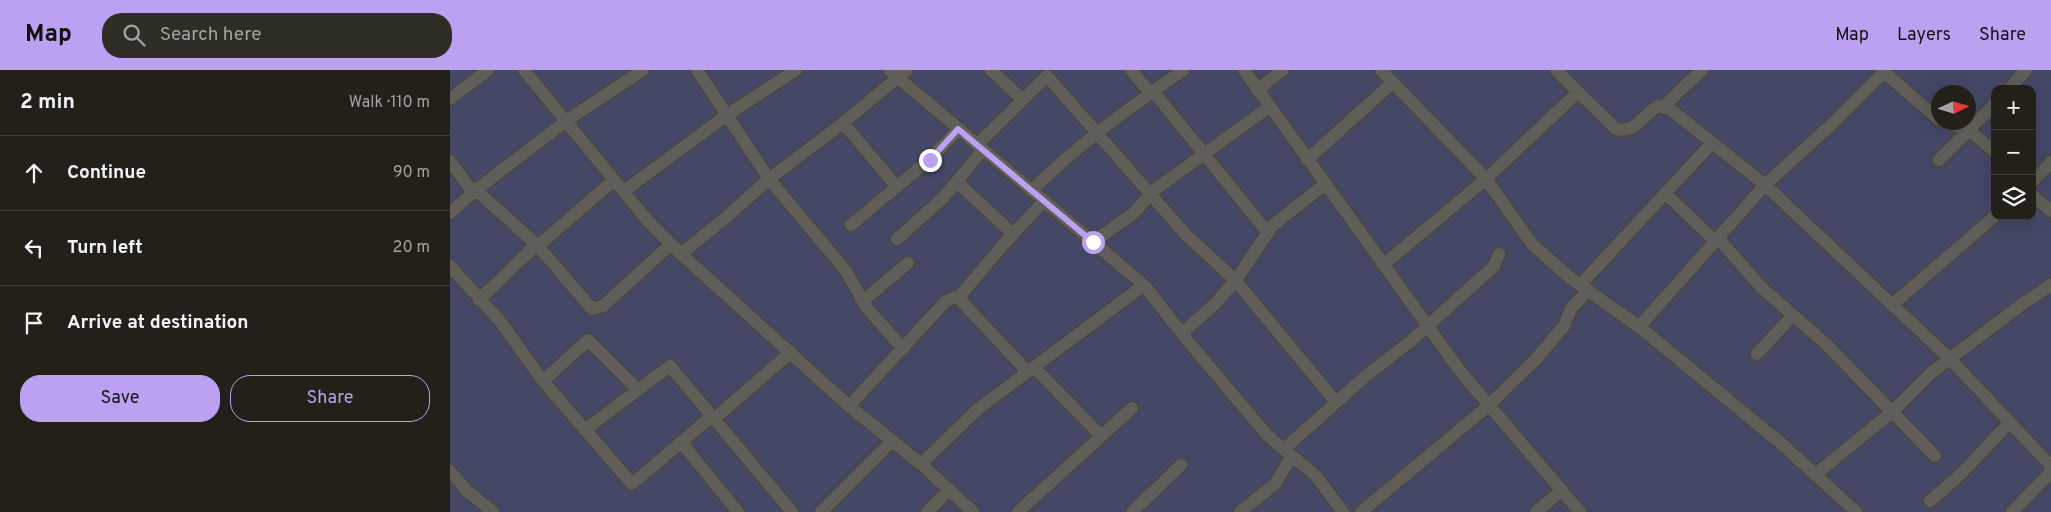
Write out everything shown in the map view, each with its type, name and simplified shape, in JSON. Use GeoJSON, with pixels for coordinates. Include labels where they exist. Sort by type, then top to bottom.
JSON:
{"type":"FeatureCollection","features":[{"type":"Feature","properties":{"kind":"street"},"geometry":{"type":"LineString","coordinates":[[450,99],[488,70]]}},
{"type":"Feature","properties":{"kind":"street"},"geometry":{"type":"LineString","coordinates":[[524,70],[647,220],[681,254],[849,406],[921,464],[973,512]]}},
{"type":"Feature","properties":{"kind":"street"},"geometry":{"type":"LineString","coordinates":[[450,213],[476,190],[566,121],[643,70]]}},
{"type":"Feature","properties":{"kind":"street"},"geometry":{"type":"LineString","coordinates":[[697,70],[769,179],[846,271],[863,301],[903,348]]}},
{"type":"Feature","properties":{"kind":"street"},"geometry":{"type":"LineString","coordinates":[[624,191],[727,115],[796,70]]}},
{"type":"Feature","properties":{"kind":"street"},"geometry":{"type":"LineString","coordinates":[[991,70],[1023,100]]}},
{"type":"Feature","properties":{"kind":"street"},"geometry":{"type":"LineString","coordinates":[[1131,70],[1152,92],[1268,233]]}},
{"type":"Feature","properties":{"kind":"street"},"geometry":{"type":"LineString","coordinates":[[1032,191],[1060,162],[1096,133],[1183,70]]}},
{"type":"Feature","properties":{"kind":"street"},"geometry":{"type":"LineString","coordinates":[[1244,70],[1460,371],[1580,512]]}},
{"type":"Feature","properties":{"kind":"street"},"geometry":{"type":"LineString","coordinates":[[1257,90],[1282,70]]}},
{"type":"Feature","properties":{"kind":"street"},"geometry":{"type":"LineString","coordinates":[[1556,70],[1616,129],[1625,131],[1633,128],[1650,111],[1658,106],[1670,108],[1765,185],[1950,359],[2051,466]]}},
{"type":"Feature","properties":{"kind":"street"},"geometry":{"type":"LineString","coordinates":[[1663,108],[1702,70]]}},
{"type":"Feature","properties":{"kind":"street"},"geometry":{"type":"LineString","coordinates":[[2013,85],[2026,70]]}},
{"type":"Feature","properties":{"kind":"street"},"geometry":{"type":"LineString","coordinates":[[1639,327],[1765,185],[1832,124],[1883,71],[1931,113]]}},
{"type":"Feature","properties":{"kind":"street"},"geometry":{"type":"LineString","coordinates":[[681,254],[769,179],[843,123],[898,73],[980,148],[1144,285],[1267,434],[1316,476],[1343,512]]}},
{"type":"Feature","properties":{"kind":"street"},"geometry":{"type":"LineString","coordinates":[[1307,160],[1386,74],[1486,179],[1532,244],[1569,277],[1639,327],[1783,444],[1856,512]]}},
{"type":"Feature","properties":{"kind":"street"},"geometry":{"type":"LineString","coordinates":[[897,239],[942,199],[957,182],[980,148],[1047,76],[1187,236],[1235,280],[1336,402]]}},
{"type":"Feature","properties":{"kind":"street"},"geometry":{"type":"LineString","coordinates":[[1383,265],[1486,179],[1578,92]]}},
{"type":"Feature","properties":{"kind":"street"},"geometry":{"type":"LineString","coordinates":[[1093,242],[1134,213],[1150,195],[1269,107]]}},
{"type":"Feature","properties":{"kind":"street"},"geometry":{"type":"LineString","coordinates":[[1939,160],[1991,108]]}},
{"type":"Feature","properties":{"kind":"street"},"geometry":{"type":"LineString","coordinates":[[843,123],[897,187]]}},
{"type":"Feature","properties":{"kind":"street"},"geometry":{"type":"LineString","coordinates":[[851,225],[930,160],[958,129]]}},
{"type":"Feature","properties":{"kind":"street"},"geometry":{"type":"LineString","coordinates":[[1970,131],[1991,149]]}},
{"type":"Feature","properties":{"kind":"street"},"geometry":{"type":"LineString","coordinates":[[1361,512],[1488,406],[1536,359],[1564,326],[1571,308],[1585,287],[1712,143]]}},
{"type":"Feature","properties":{"kind":"street"},"geometry":{"type":"LineString","coordinates":[[450,161],[469,186],[476,190],[537,245],[592,309],[603,306],[671,244]]}},
{"type":"Feature","properties":{"kind":"street"},"geometry":{"type":"LineString","coordinates":[[2036,178],[2051,162]]}},
{"type":"Feature","properties":{"kind":"street"},"geometry":{"type":"LineString","coordinates":[[479,300],[537,245],[614,180]]}},
{"type":"Feature","properties":{"kind":"street"},"geometry":{"type":"LineString","coordinates":[[957,182],[1012,234]]}},
{"type":"Feature","properties":{"kind":"street"},"geometry":{"type":"LineString","coordinates":[[1182,333],[1216,303],[1235,280],[1272,226],[1325,184]]}},
{"type":"Feature","properties":{"kind":"street"},"geometry":{"type":"LineString","coordinates":[[1666,193],[1717,239],[1760,287],[1826,344],[1935,456]]}},
{"type":"Feature","properties":{"kind":"street"},"geometry":{"type":"LineString","coordinates":[[2036,198],[2051,211]]}},
{"type":"Feature","properties":{"kind":"street"},"geometry":{"type":"LineString","coordinates":[[849,406],[946,301],[961,295],[1012,234],[1044,201]]}},
{"type":"Feature","properties":{"kind":"street"},"geometry":{"type":"LineString","coordinates":[[1892,305],[1991,219]]}},
{"type":"Feature","properties":{"kind":"street"},"geometry":{"type":"LineString","coordinates":[[1240,512],[1275,484],[1288,452],[1336,402],[1411,341],[1426,325],[1494,266],[1499,254]]}},
{"type":"Feature","properties":{"kind":"street"},"geometry":{"type":"LineString","coordinates":[[863,301],[908,263]]}},
{"type":"Feature","properties":{"kind":"street"},"geometry":{"type":"LineString","coordinates":[[450,266],[500,321],[543,381],[632,484],[791,352]]}},
{"type":"Feature","properties":{"kind":"street"},"geometry":{"type":"LineString","coordinates":[[921,464],[978,409],[1144,285]]}},
{"type":"Feature","properties":{"kind":"street"},"geometry":{"type":"LineString","coordinates":[[1816,474],[1892,412],[1931,373],[2020,305],[2051,285]]}},
{"type":"Feature","properties":{"kind":"street"},"geometry":{"type":"LineString","coordinates":[[961,295],[962,302],[1101,436]]}},
{"type":"Feature","properties":{"kind":"street"},"geometry":{"type":"LineString","coordinates":[[1757,354],[1793,315]]}},
{"type":"Feature","properties":{"kind":"street"},"geometry":{"type":"LineString","coordinates":[[543,381],[588,340],[638,390]]}},
{"type":"Feature","properties":{"kind":"street"},"geometry":{"type":"LineString","coordinates":[[586,429],[670,366],[792,512]]}},
{"type":"Feature","properties":{"kind":"street"},"geometry":{"type":"LineString","coordinates":[[1018,512],[1132,408]]}},
{"type":"Feature","properties":{"kind":"street"},"geometry":{"type":"LineString","coordinates":[[1930,501],[1960,474],[2010,422]]}},
{"type":"Feature","properties":{"kind":"street"},"geometry":{"type":"LineString","coordinates":[[821,512],[892,441]]}},
{"type":"Feature","properties":{"kind":"street"},"geometry":{"type":"LineString","coordinates":[[681,442],[738,512]]}},
{"type":"Feature","properties":{"kind":"street"},"geometry":{"type":"LineString","coordinates":[[1132,512],[1181,465]]}},
{"type":"Feature","properties":{"kind":"street"},"geometry":{"type":"LineString","coordinates":[[450,471],[468,491],[494,512]]}},
{"type":"Feature","properties":{"kind":"street"},"geometry":{"type":"LineString","coordinates":[[2012,512],[2051,472]]}},
{"type":"Feature","properties":{"kind":"street"},"geometry":{"type":"LineString","coordinates":[[927,512],[949,490]]}},
{"type":"Feature","properties":{"kind":"street"},"geometry":{"type":"LineString","coordinates":[[1536,512],[1562,490]]}},
{"type":"Feature","properties":{"kind":"shaded area"},"geometry":{"type":"Polygon","coordinates":[[[450,70],[2051,70],[2051,512],[450,512],[450,70]]]}},
{"type":"Feature","properties":{"kind":"route"},"geometry":{"type":"LineString","coordinates":[[930,160],[958,129],[1093,242]]}}]}
